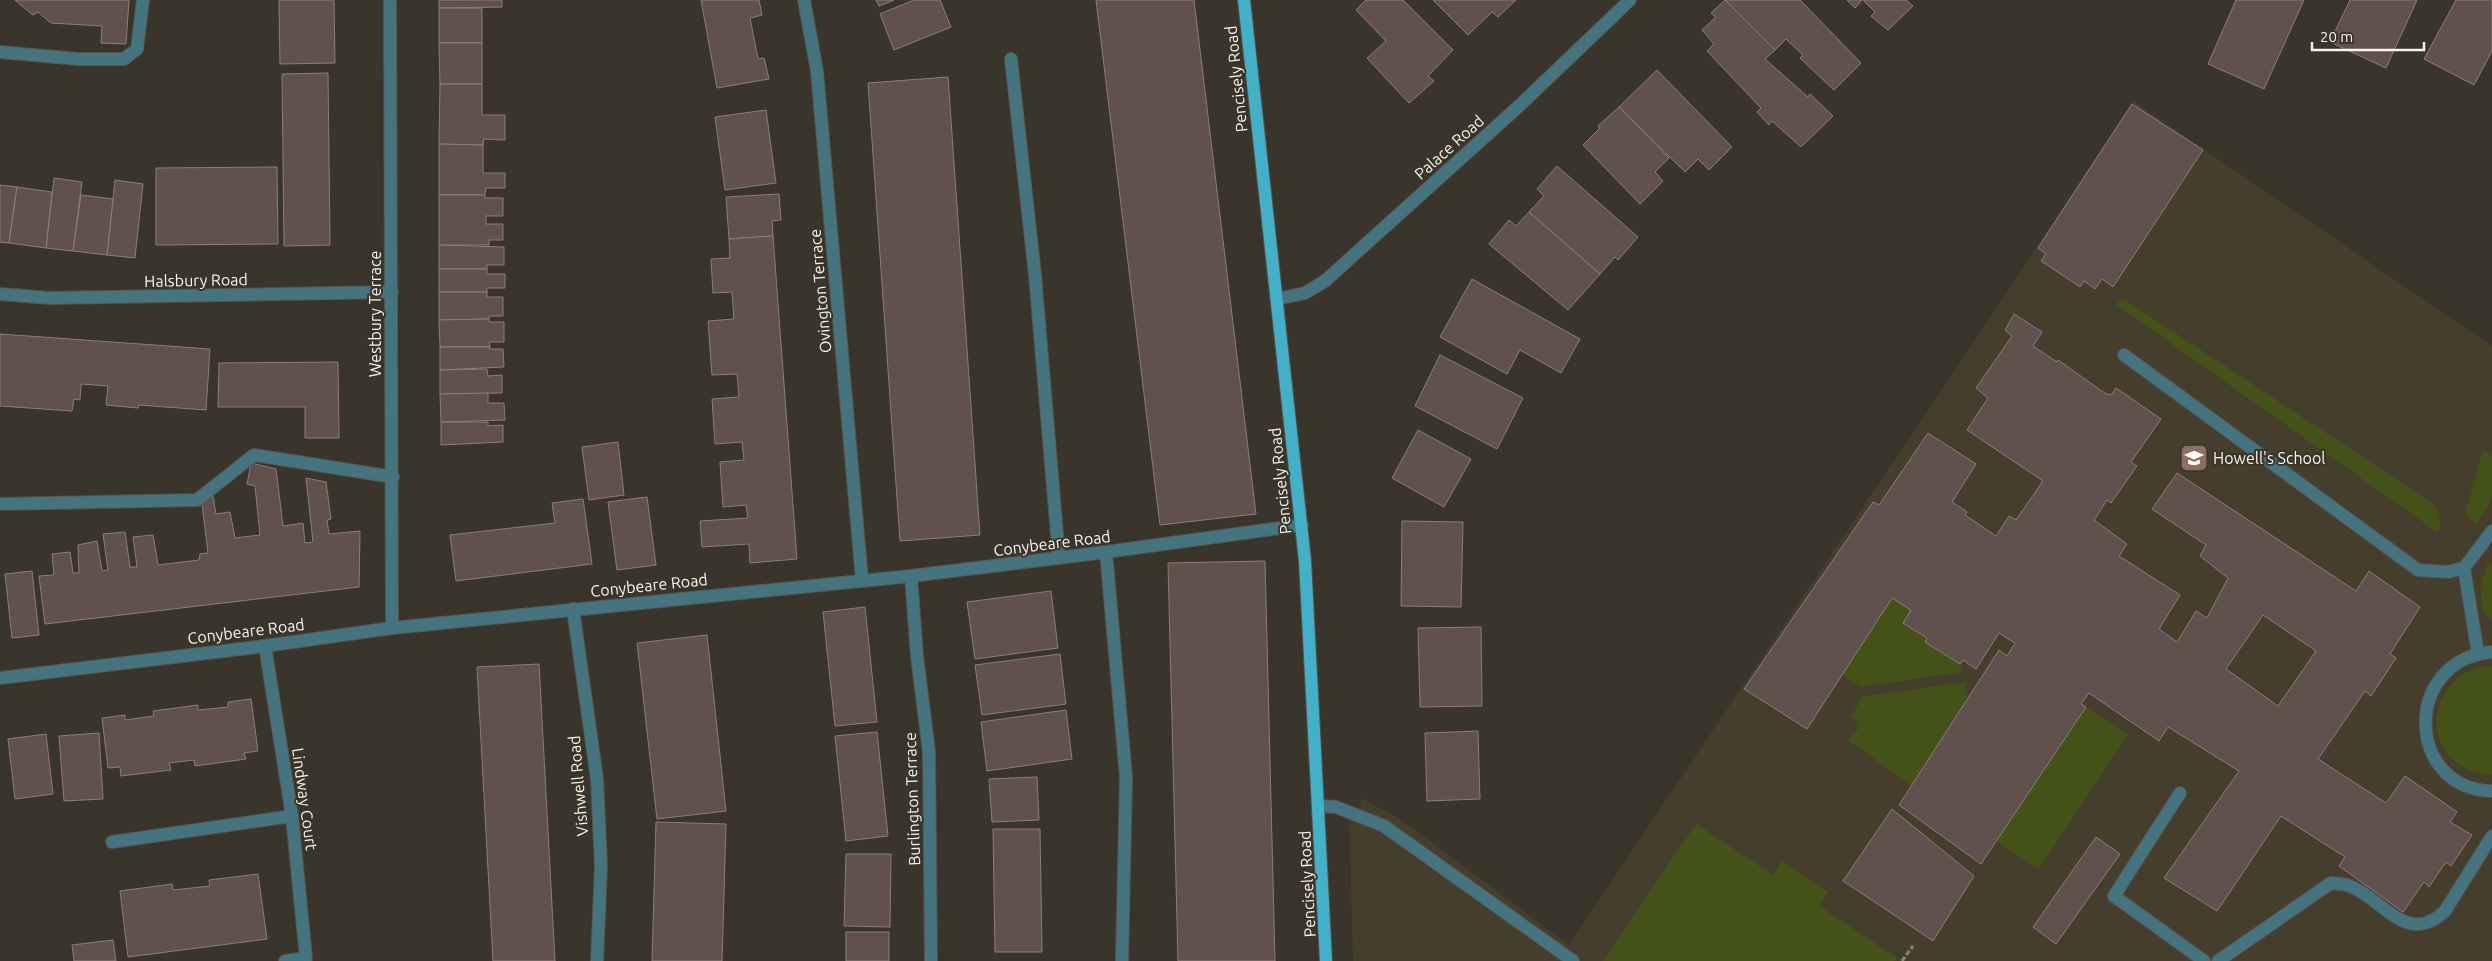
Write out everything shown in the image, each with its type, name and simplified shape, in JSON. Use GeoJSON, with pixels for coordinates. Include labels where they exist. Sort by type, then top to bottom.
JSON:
{"type":"FeatureCollection","features":[{"type":"Feature","properties":{"kind":"main road","name":"Pencisely Road"},"geometry":{"type":"LineString","coordinates":[[1244,0],[1302,525],[1319,806],[1326,961]]}},
{"type":"Feature","properties":{"kind":"street"},"geometry":{"type":"LineString","coordinates":[[0,52],[78,60],[124,59],[136,49],[143,0]]}},
{"type":"Feature","properties":{"kind":"street","name":"Westbury Terrace"},"geometry":{"type":"LineString","coordinates":[[390,0],[392,628]]}},
{"type":"Feature","properties":{"kind":"street","name":"Ovington Terrace"},"geometry":{"type":"LineString","coordinates":[[804,0],[817,71],[862,580]]}},
{"type":"Feature","properties":{"kind":"street","name":"Palace Road"},"geometry":{"type":"LineString","coordinates":[[1278,298],[1305,294],[1325,281],[1519,106],[1630,0]]}},
{"type":"Feature","properties":{"kind":"street"},"geometry":{"type":"LineString","coordinates":[[1011,59],[1035,275],[1059,558]]}},
{"type":"Feature","properties":{"kind":"street","name":"Halsbury Road"},"geometry":{"type":"LineString","coordinates":[[0,294],[49,298],[392,292]]}},
{"type":"Feature","properties":{"kind":"street"},"geometry":{"type":"LineString","coordinates":[[2124,355],[2418,570],[2448,572],[2464,568],[2492,530]]}},
{"type":"Feature","properties":{"kind":"street"},"geometry":{"type":"LineString","coordinates":[[0,504],[197,500],[254,455],[393,477]]}},
{"type":"Feature","properties":{"kind":"street","name":"Conybeare Road"},"geometry":{"type":"LineString","coordinates":[[0,678],[265,646],[392,628],[911,576],[1302,525]]}},
{"type":"Feature","properties":{"kind":"street"},"geometry":{"type":"LineString","coordinates":[[1106,552],[1126,777],[1122,961]]}},
{"type":"Feature","properties":{"kind":"street"},"geometry":{"type":"LineString","coordinates":[[2464,568],[2478,654]]}},
{"type":"Feature","properties":{"kind":"street","name":"Burlington Terrace"},"geometry":{"type":"LineString","coordinates":[[911,576],[916,656],[929,752],[931,961]]}},
{"type":"Feature","properties":{"kind":"street","name":"Vishwell Road"},"geometry":{"type":"LineString","coordinates":[[573,609],[597,779],[601,866],[597,961]]}},
{"type":"Feature","properties":{"kind":"street","name":"Lindway Court"},"geometry":{"type":"LineString","coordinates":[[265,646],[292,816],[306,958],[285,961]]}},
{"type":"Feature","properties":{"kind":"street"},"geometry":{"type":"LineString","coordinates":[[2492,652],[2478,654],[2458,662],[2442,675],[2431,692],[2427,706],[2426,734],[2432,754],[2445,771],[2462,784],[2482,791],[2492,791]]}},
{"type":"Feature","properties":{"kind":"street"},"geometry":{"type":"LineString","coordinates":[[2180,793],[2114,896],[2204,961]]}},
{"type":"Feature","properties":{"kind":"street"},"geometry":{"type":"LineString","coordinates":[[1319,806],[1336,807],[1384,826],[1573,961]]}},
{"type":"Feature","properties":{"kind":"street"},"geometry":{"type":"LineString","coordinates":[[112,842],[292,816]]}},
{"type":"Feature","properties":{"kind":"street"},"geometry":{"type":"LineString","coordinates":[[2218,961],[2331,883],[2350,886],[2406,923],[2426,924],[2438,918],[2445,910],[2492,836]]}},
{"type":"Feature","properties":{"kind":"path"},"geometry":{"type":"LineString","coordinates":[[1902,961],[1913,946]]}},
{"type":"Feature","properties":{"kind":"shaded area","name":"Howell's School"},"geometry":{"type":"Polygon","coordinates":[[[2133,101],[2492,346],[2492,961],[1353,961],[1349,814],[1357,813],[1362,798],[1405,822],[1569,945],[2133,101]]]}},
{"type":"Feature","properties":{"kind":"green space"},"geometry":{"type":"Polygon","coordinates":[[[2124,299],[2433,504],[2438,512],[2441,529],[2437,532],[2117,305],[2120,300],[2124,299]]]}},
{"type":"Feature","properties":{"kind":"green space"},"geometry":{"type":"Polygon","coordinates":[[[2483,450],[2492,456],[2492,499],[2476,524],[2465,515],[2483,450]]]}},
{"type":"Feature","properties":{"kind":"green space"},"geometry":{"type":"Polygon","coordinates":[[[2488,562],[2492,565],[2492,621],[2486,616],[2481,602],[2482,585],[2488,562]]]}},
{"type":"Feature","properties":{"kind":"green space"},"geometry":{"type":"Polygon","coordinates":[[[1892,598],[1911,610],[1903,623],[1927,638],[1925,642],[1960,664],[1962,672],[1861,687],[1841,674],[1892,598]]]}},
{"type":"Feature","properties":{"kind":"green space"},"geometry":{"type":"Polygon","coordinates":[[[2492,666],[2492,775],[2490,775],[2473,772],[2453,760],[2442,745],[2437,728],[2438,711],[2444,694],[2456,680],[2472,670],[2492,666]]]}},
{"type":"Feature","properties":{"kind":"green space"},"geometry":{"type":"Polygon","coordinates":[[[1965,682],[1968,698],[1912,786],[1848,740],[1858,729],[1857,721],[1851,717],[1862,697],[1965,682]]]}},
{"type":"Feature","properties":{"kind":"green space"},"geometry":{"type":"Polygon","coordinates":[[[2086,707],[2128,735],[2039,869],[1996,841],[2086,707]]]}},
{"type":"Feature","properties":{"kind":"green space"},"geometry":{"type":"Polygon","coordinates":[[[1696,824],[1773,875],[1783,861],[1828,892],[1819,906],[1897,958],[1895,961],[1603,961],[1696,824]]]}},
{"type":"Feature","properties":{"kind":"building"},"geometry":{"type":"Polygon","coordinates":[[[15,0],[129,0],[126,44],[101,43],[102,26],[51,23],[38,12],[33,15],[15,0]]]}},
{"type":"Feature","properties":{"kind":"building"},"geometry":{"type":"Polygon","coordinates":[[[279,0],[334,0],[335,63],[280,64],[279,0]]]}},
{"type":"Feature","properties":{"kind":"building"},"geometry":{"type":"Polygon","coordinates":[[[439,0],[502,0],[502,7],[439,8],[439,0]]]}},
{"type":"Feature","properties":{"kind":"building"},"geometry":{"type":"Polygon","coordinates":[[[701,0],[759,0],[762,15],[750,18],[758,59],[764,58],[769,79],[717,88],[701,0]]]}},
{"type":"Feature","properties":{"kind":"building"},"geometry":{"type":"Polygon","coordinates":[[[876,0],[894,0],[879,6],[876,0]]]}},
{"type":"Feature","properties":{"kind":"building"},"geometry":{"type":"Polygon","coordinates":[[[914,0],[940,0],[951,27],[894,50],[880,14],[914,0]]]}},
{"type":"Feature","properties":{"kind":"building"},"geometry":{"type":"Polygon","coordinates":[[[1096,0],[1194,0],[1256,514],[1160,525],[1096,0]]]}},
{"type":"Feature","properties":{"kind":"building"},"geometry":{"type":"Polygon","coordinates":[[[1366,0],[1403,0],[1453,50],[1428,76],[1434,81],[1409,103],[1367,58],[1386,41],[1356,10],[1366,0]]]}},
{"type":"Feature","properties":{"kind":"building"},"geometry":{"type":"Polygon","coordinates":[[[1433,0],[1516,0],[1498,17],[1492,12],[1468,35],[1433,0]]]}},
{"type":"Feature","properties":{"kind":"building"},"geometry":{"type":"Polygon","coordinates":[[[1725,0],[1800,0],[1861,63],[1834,90],[1800,58],[1803,55],[1786,39],[1775,50],[1725,0]]]}},
{"type":"Feature","properties":{"kind":"building"},"geometry":{"type":"Polygon","coordinates":[[[1725,0],[1775,50],[1765,59],[1808,97],[1810,94],[1833,116],[1801,147],[1772,121],[1769,125],[1757,112],[1761,108],[1707,51],[1714,44],[1702,30],[1716,17],[1711,13],[1725,0]]]}},
{"type":"Feature","properties":{"kind":"building"},"geometry":{"type":"Polygon","coordinates":[[[1847,0],[1862,0],[1855,8],[1847,0]]]}},
{"type":"Feature","properties":{"kind":"building"},"geometry":{"type":"Polygon","coordinates":[[[1863,0],[1906,0],[1913,6],[1888,30],[1871,16],[1875,12],[1863,0]]]}},
{"type":"Feature","properties":{"kind":"building"},"geometry":{"type":"Polygon","coordinates":[[[2236,0],[2304,0],[2264,89],[2208,64],[2236,0]]]}},
{"type":"Feature","properties":{"kind":"building"},"geometry":{"type":"Polygon","coordinates":[[[2350,0],[2417,0],[2386,68],[2330,42],[2350,0]]]}},
{"type":"Feature","properties":{"kind":"building"},"geometry":{"type":"Polygon","coordinates":[[[2456,0],[2492,0],[2492,51],[2474,85],[2424,59],[2456,0]]]}},
{"type":"Feature","properties":{"kind":"building"},"geometry":{"type":"Polygon","coordinates":[[[439,8],[482,8],[482,43],[439,43],[439,8]]]}},
{"type":"Feature","properties":{"kind":"building"},"geometry":{"type":"Polygon","coordinates":[[[439,43],[482,43],[482,84],[440,84],[439,43]]]}},
{"type":"Feature","properties":{"kind":"building"},"geometry":{"type":"Polygon","coordinates":[[[1657,70],[1732,147],[1709,170],[1698,159],[1685,172],[1619,107],[1657,70]]]}},
{"type":"Feature","properties":{"kind":"building"},"geometry":{"type":"Polygon","coordinates":[[[328,73],[330,245],[284,246],[282,74],[328,73]]]}},
{"type":"Feature","properties":{"kind":"building"},"geometry":{"type":"Polygon","coordinates":[[[948,77],[980,535],[900,541],[868,83],[948,77]]]}},
{"type":"Feature","properties":{"kind":"building"},"geometry":{"type":"Polygon","coordinates":[[[440,84],[482,84],[482,115],[505,115],[505,140],[484,139],[483,145],[439,144],[440,84]]]}},
{"type":"Feature","properties":{"kind":"building"},"geometry":{"type":"Polygon","coordinates":[[[2132,104],[2203,150],[2113,287],[2102,279],[2095,289],[2084,281],[2080,287],[2041,261],[2046,254],[2038,248],[2132,104]]]}},
{"type":"Feature","properties":{"kind":"building"},"geometry":{"type":"Polygon","coordinates":[[[1619,107],[1669,158],[1655,172],[1663,181],[1640,204],[1583,145],[1600,128],[1598,126],[1619,107]]]}},
{"type":"Feature","properties":{"kind":"building"},"geometry":{"type":"Polygon","coordinates":[[[766,110],[776,183],[725,190],[715,117],[766,110]]]}},
{"type":"Feature","properties":{"kind":"building"},"geometry":{"type":"Polygon","coordinates":[[[439,144],[483,145],[483,173],[505,173],[505,188],[486,188],[485,195],[439,195],[439,144]]]}},
{"type":"Feature","properties":{"kind":"building"},"geometry":{"type":"Polygon","coordinates":[[[1557,166],[1638,237],[1618,260],[1615,257],[1600,274],[1529,212],[1544,196],[1537,189],[1557,166]]]}},
{"type":"Feature","properties":{"kind":"building"},"geometry":{"type":"Polygon","coordinates":[[[277,167],[278,244],[156,245],[156,168],[277,167]]]}},
{"type":"Feature","properties":{"kind":"building"},"geometry":{"type":"Polygon","coordinates":[[[54,178],[82,182],[73,251],[46,248],[54,178]]]}},
{"type":"Feature","properties":{"kind":"building"},"geometry":{"type":"Polygon","coordinates":[[[115,180],[143,184],[135,258],[107,255],[115,180]]]}},
{"type":"Feature","properties":{"kind":"building"},"geometry":{"type":"Polygon","coordinates":[[[0,185],[17,187],[9,243],[0,242],[0,185]]]}},
{"type":"Feature","properties":{"kind":"building"},"geometry":{"type":"Polygon","coordinates":[[[17,187],[52,192],[46,248],[9,243],[17,187]]]}},
{"type":"Feature","properties":{"kind":"building"},"geometry":{"type":"Polygon","coordinates":[[[779,194],[781,220],[772,221],[773,236],[729,239],[726,197],[779,194]]]}},
{"type":"Feature","properties":{"kind":"building"},"geometry":{"type":"Polygon","coordinates":[[[81,195],[113,199],[107,255],[73,251],[81,195]]]}},
{"type":"Feature","properties":{"kind":"building"},"geometry":{"type":"Polygon","coordinates":[[[439,195],[485,195],[485,198],[503,198],[503,216],[486,216],[486,224],[503,224],[503,240],[489,240],[489,245],[439,245],[439,195]]]}},
{"type":"Feature","properties":{"kind":"building"},"geometry":{"type":"Polygon","coordinates":[[[1529,212],[1600,274],[1568,310],[1489,244],[1509,220],[1516,226],[1529,212]]]}},
{"type":"Feature","properties":{"kind":"building"},"geometry":{"type":"Polygon","coordinates":[[[773,236],[797,559],[750,563],[749,544],[702,547],[700,521],[748,518],[746,505],[723,507],[720,462],[744,460],[742,442],[715,444],[712,399],[739,397],[737,374],[712,375],[708,321],[734,319],[732,292],[713,293],[711,259],[730,258],[729,239],[773,236]]]}},
{"type":"Feature","properties":{"kind":"building"},"geometry":{"type":"Polygon","coordinates":[[[439,245],[504,247],[504,265],[487,265],[487,269],[439,269],[439,245]]]}},
{"type":"Feature","properties":{"kind":"building"},"geometry":{"type":"Polygon","coordinates":[[[439,269],[487,269],[487,274],[505,274],[505,288],[487,288],[487,292],[439,292],[439,269]]]}},
{"type":"Feature","properties":{"kind":"building"},"geometry":{"type":"Polygon","coordinates":[[[1472,279],[1580,339],[1561,373],[1520,350],[1507,374],[1440,337],[1472,279]]]}},
{"type":"Feature","properties":{"kind":"building"},"geometry":{"type":"Polygon","coordinates":[[[439,292],[487,292],[487,297],[503,297],[503,316],[489,316],[489,319],[439,320],[439,292]]]}},
{"type":"Feature","properties":{"kind":"building"},"geometry":{"type":"Polygon","coordinates":[[[2014,314],[2042,332],[2033,346],[2057,362],[2058,360],[2106,394],[2111,395],[2116,388],[2161,419],[2131,462],[2137,466],[2111,503],[2107,500],[2094,520],[2127,544],[2119,556],[2180,595],[2159,629],[2177,642],[2196,611],[2207,618],[2228,578],[2200,556],[2206,545],[2152,509],[2177,473],[2356,591],[2369,571],[2420,607],[2390,654],[2396,658],[2371,696],[2365,691],[2318,759],[2386,803],[2405,776],[2457,812],[2450,822],[2472,835],[2451,866],[2446,862],[2429,887],[2424,882],[2403,912],[2339,866],[2345,857],[2281,816],[2217,911],[2164,878],[2239,771],[2168,727],[2159,741],[2089,693],[2081,704],[2086,707],[1981,864],[1899,805],[1999,650],[2007,656],[2015,643],[1999,633],[1976,669],[1963,660],[1960,664],[1925,642],[1927,638],[1903,623],[1911,610],[1892,598],[1807,729],[1744,689],[1873,502],[1879,505],[1928,433],[1976,464],[1952,502],[1967,512],[1965,515],[1996,536],[2009,516],[2016,520],[2043,481],[1967,430],[1988,398],[1976,388],[2012,336],[2005,330],[2014,314]],[[2263,615],[2226,669],[2278,706],[2316,651],[2263,615]]]}},
{"type":"Feature","properties":{"kind":"building"},"geometry":{"type":"Polygon","coordinates":[[[489,319],[489,322],[504,322],[504,342],[489,342],[490,347],[440,347],[439,320],[489,319]]]}},
{"type":"Feature","properties":{"kind":"building"},"geometry":{"type":"Polygon","coordinates":[[[0,334],[210,349],[206,410],[139,405],[138,408],[106,405],[108,386],[81,384],[80,400],[74,399],[72,411],[0,406],[0,334]]]}},
{"type":"Feature","properties":{"kind":"building"},"geometry":{"type":"Polygon","coordinates":[[[440,347],[490,347],[489,349],[503,349],[504,367],[440,370],[440,347]]]}},
{"type":"Feature","properties":{"kind":"building"},"geometry":{"type":"Polygon","coordinates":[[[1440,355],[1523,398],[1497,449],[1415,406],[1440,355]]]}},
{"type":"Feature","properties":{"kind":"building"},"geometry":{"type":"Polygon","coordinates":[[[338,362],[339,438],[305,438],[305,407],[218,407],[219,363],[338,362]]]}},
{"type":"Feature","properties":{"kind":"building"},"geometry":{"type":"Polygon","coordinates":[[[487,369],[488,376],[502,375],[502,393],[440,394],[440,370],[487,369]]]}},
{"type":"Feature","properties":{"kind":"building"},"geometry":{"type":"Polygon","coordinates":[[[488,393],[488,403],[504,403],[505,420],[441,422],[440,394],[488,393]]]}},
{"type":"Feature","properties":{"kind":"building"},"geometry":{"type":"Polygon","coordinates":[[[441,422],[488,422],[488,426],[503,425],[503,442],[441,445],[441,422]]]}},
{"type":"Feature","properties":{"kind":"building"},"geometry":{"type":"Polygon","coordinates":[[[1418,430],[1471,459],[1444,507],[1392,478],[1418,430]]]}},
{"type":"Feature","properties":{"kind":"building"},"geometry":{"type":"Polygon","coordinates":[[[618,442],[624,495],[589,500],[582,447],[618,442]]]}},
{"type":"Feature","properties":{"kind":"building"},"geometry":{"type":"Polygon","coordinates":[[[251,463],[276,469],[283,526],[303,523],[305,543],[313,542],[306,478],[326,482],[331,519],[327,520],[329,534],[360,531],[359,587],[45,624],[39,576],[54,575],[52,554],[70,552],[73,573],[79,573],[78,545],[97,541],[102,571],[108,570],[103,534],[125,532],[130,567],[137,567],[133,537],[153,535],[158,565],[199,560],[200,554],[208,553],[202,504],[213,496],[216,514],[230,512],[235,538],[260,535],[255,486],[247,484],[251,463]]]}},
{"type":"Feature","properties":{"kind":"building"},"geometry":{"type":"Polygon","coordinates":[[[647,497],[656,565],[617,570],[608,502],[647,497]]]}},
{"type":"Feature","properties":{"kind":"building"},"geometry":{"type":"Polygon","coordinates":[[[583,499],[592,564],[456,581],[450,535],[555,523],[552,503],[583,499]]]}},
{"type":"Feature","properties":{"kind":"building"},"geometry":{"type":"Polygon","coordinates":[[[1402,521],[1463,522],[1461,607],[1401,606],[1402,521]]]}},
{"type":"Feature","properties":{"kind":"building"},"geometry":{"type":"Polygon","coordinates":[[[1265,561],[1275,961],[1178,961],[1168,563],[1265,561]]]}},
{"type":"Feature","properties":{"kind":"building"},"geometry":{"type":"Polygon","coordinates":[[[32,571],[39,635],[12,638],[5,574],[32,571]]]}},
{"type":"Feature","properties":{"kind":"building"},"geometry":{"type":"Polygon","coordinates":[[[1051,591],[1058,648],[975,659],[967,602],[1051,591]]]}},
{"type":"Feature","properties":{"kind":"building"},"geometry":{"type":"Polygon","coordinates":[[[865,607],[877,722],[835,726],[823,612],[865,607]]]}},
{"type":"Feature","properties":{"kind":"building"},"geometry":{"type":"Polygon","coordinates":[[[1481,627],[1482,706],[1420,707],[1418,628],[1481,627]]]}},
{"type":"Feature","properties":{"kind":"building"},"geometry":{"type":"Polygon","coordinates":[[[707,635],[726,811],[657,819],[637,643],[707,635]]]}},
{"type":"Feature","properties":{"kind":"building"},"geometry":{"type":"Polygon","coordinates":[[[1060,654],[1066,704],[982,715],[975,665],[1060,654]]]}},
{"type":"Feature","properties":{"kind":"building"},"geometry":{"type":"Polygon","coordinates":[[[539,664],[555,961],[493,961],[477,667],[539,664]]]}},
{"type":"Feature","properties":{"kind":"building"},"geometry":{"type":"Polygon","coordinates":[[[251,699],[258,751],[244,753],[246,759],[195,766],[194,760],[169,763],[171,770],[121,776],[120,767],[108,768],[102,718],[125,715],[125,720],[154,716],[153,711],[198,705],[198,710],[228,707],[228,702],[251,699]]]}},
{"type":"Feature","properties":{"kind":"building"},"geometry":{"type":"Polygon","coordinates":[[[1066,710],[1072,759],[987,771],[981,722],[1066,710]]]}},
{"type":"Feature","properties":{"kind":"building"},"geometry":{"type":"Polygon","coordinates":[[[1478,731],[1480,799],[1427,801],[1425,733],[1478,731]]]}},
{"type":"Feature","properties":{"kind":"building"},"geometry":{"type":"Polygon","coordinates":[[[877,732],[888,836],[846,841],[835,736],[877,732]]]}},
{"type":"Feature","properties":{"kind":"building"},"geometry":{"type":"Polygon","coordinates":[[[99,733],[103,799],[64,801],[59,736],[99,733]]]}},
{"type":"Feature","properties":{"kind":"building"},"geometry":{"type":"Polygon","coordinates":[[[46,734],[53,794],[15,799],[8,739],[46,734]]]}},
{"type":"Feature","properties":{"kind":"building"},"geometry":{"type":"Polygon","coordinates":[[[1037,777],[1039,820],[992,822],[989,779],[1037,777]]]}},
{"type":"Feature","properties":{"kind":"building"},"geometry":{"type":"Polygon","coordinates":[[[1892,809],[1974,876],[1933,941],[1843,881],[1892,809]]]}},
{"type":"Feature","properties":{"kind":"building"},"geometry":{"type":"Polygon","coordinates":[[[656,822],[726,824],[722,961],[652,961],[656,822]]]}},
{"type":"Feature","properties":{"kind":"building"},"geometry":{"type":"Polygon","coordinates":[[[993,829],[1040,829],[1042,952],[995,952],[993,829]]]}},
{"type":"Feature","properties":{"kind":"building"},"geometry":{"type":"Polygon","coordinates":[[[2096,837],[2120,854],[2056,944],[2033,927],[2096,837]]]}},
{"type":"Feature","properties":{"kind":"building"},"geometry":{"type":"Polygon","coordinates":[[[846,854],[891,854],[890,927],[844,926],[846,854]]]}},
{"type":"Feature","properties":{"kind":"building"},"geometry":{"type":"Polygon","coordinates":[[[258,874],[267,939],[128,957],[120,891],[172,884],[173,890],[210,886],[209,880],[258,874]]]}},
{"type":"Feature","properties":{"kind":"building"},"geometry":{"type":"Polygon","coordinates":[[[846,932],[889,932],[889,961],[846,961],[846,932]]]}},
{"type":"Feature","properties":{"kind":"building"},"geometry":{"type":"Polygon","coordinates":[[[113,940],[116,961],[74,961],[72,945],[113,940]]]}},
{"type":"Feature","properties":{"kind":"place","name":"Howell's School"},"geometry":{"type":"Point","coordinates":[2194,458]}}]}
